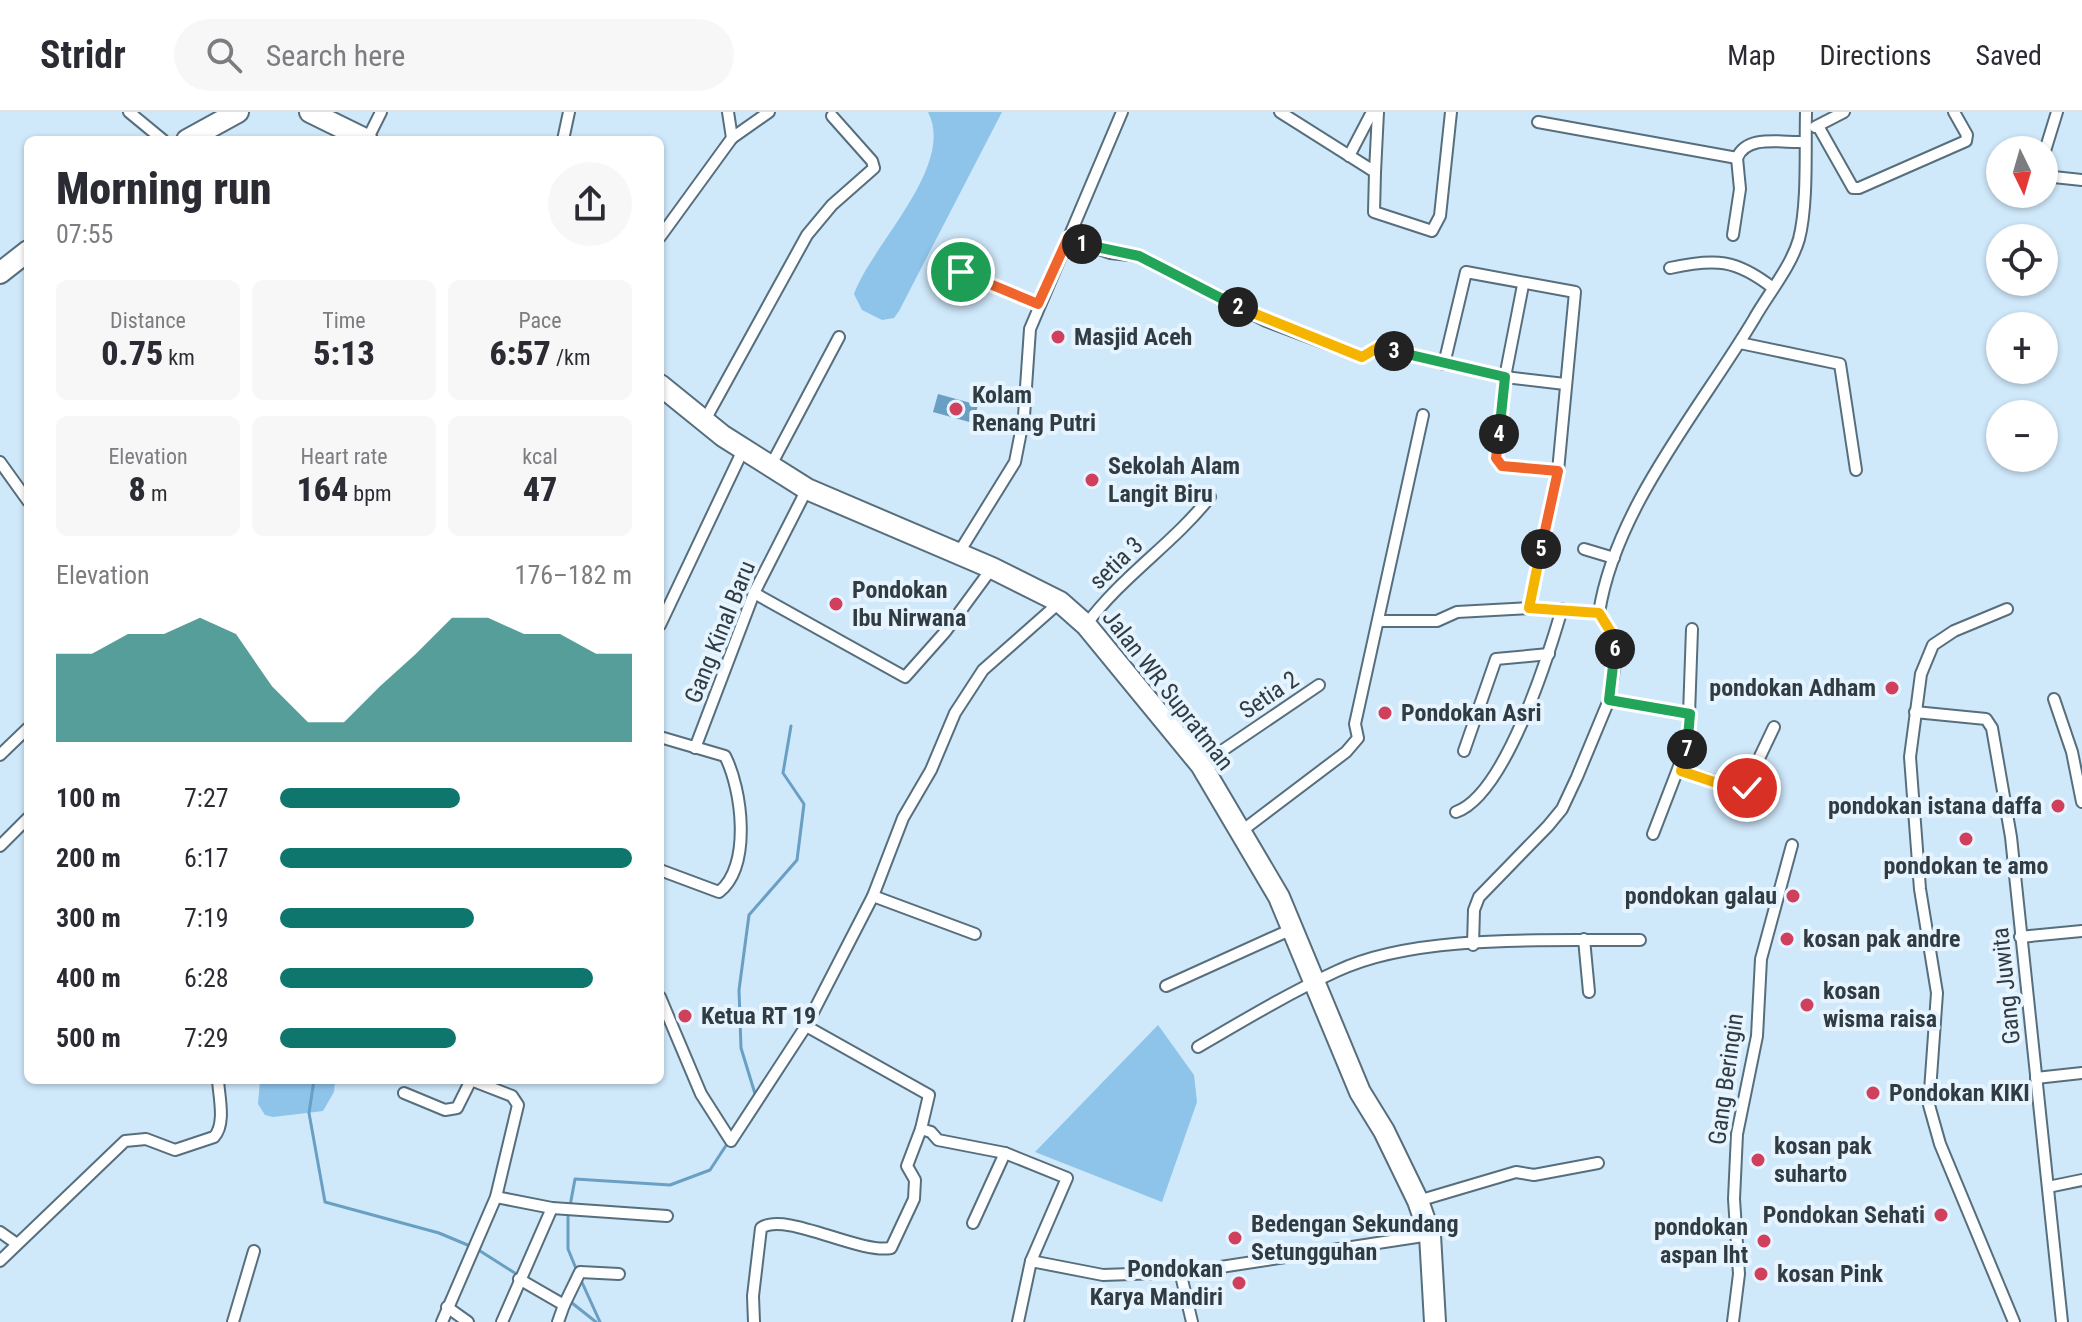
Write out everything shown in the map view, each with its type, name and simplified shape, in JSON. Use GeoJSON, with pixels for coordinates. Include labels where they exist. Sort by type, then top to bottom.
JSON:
{"type":"FeatureCollection","features":[{"type":"Feature","properties":{"kind":"highway"},"geometry":{"type":"LineString","coordinates":[[310,112],[359,136]]}},
{"type":"Feature","properties":{"kind":"highway"},"geometry":{"type":"LineString","coordinates":[[194,136],[230,114]]}},
{"type":"Feature","properties":{"kind":"highway"},"geometry":{"type":"LineString","coordinates":[[0,273],[24,254]]}},
{"type":"Feature","properties":{"kind":"highway","name":"Jalan WR Supratman"},"geometry":{"type":"LineString","coordinates":[[664,388],[743,450],[807,489],[957,556],[992,568],[1060,602],[1086,625],[1201,765],[1279,897],[1360,1092],[1384,1131],[1418,1201],[1430,1235],[1435,1322]]}},
{"type":"Feature","properties":{"kind":"street"},"geometry":{"type":"LineString","coordinates":[[129,112],[158,136]]}},
{"type":"Feature","properties":{"kind":"street"},"geometry":{"type":"LineString","coordinates":[[369,136],[381,112]]}},
{"type":"Feature","properties":{"kind":"street"},"geometry":{"type":"LineString","coordinates":[[564,136],[569,112]]}},
{"type":"Feature","properties":{"kind":"street"},"geometry":{"type":"LineString","coordinates":[[728,112],[732,138]]}},
{"type":"Feature","properties":{"kind":"street"},"geometry":{"type":"LineString","coordinates":[[664,232],[732,138],[769,112]]}},
{"type":"Feature","properties":{"kind":"street"},"geometry":{"type":"LineString","coordinates":[[957,556],[1015,462],[1024,416],[1030,329],[1122,112]]}},
{"type":"Feature","properties":{"kind":"street"},"geometry":{"type":"LineString","coordinates":[[1280,112],[1294,116],[1375,172]]}},
{"type":"Feature","properties":{"kind":"street"},"geometry":{"type":"LineString","coordinates":[[1349,156],[1375,112]]}},
{"type":"Feature","properties":{"kind":"street"},"geometry":{"type":"LineString","coordinates":[[1375,112],[1374,212],[1432,231],[1440,216],[1451,112]]}},
{"type":"Feature","properties":{"kind":"street"},"geometry":{"type":"LineString","coordinates":[[1473,945],[1474,910],[1479,897],[1562,809],[1609,700],[1616,657],[1614,637],[1599,613],[1614,558],[1652,481],[1740,343],[1798,240],[1806,112]]}},
{"type":"Feature","properties":{"kind":"street"},"geometry":{"type":"LineString","coordinates":[[1805,130],[1844,112]]}},
{"type":"Feature","properties":{"kind":"street"},"geometry":{"type":"LineString","coordinates":[[1818,126],[1853,188],[1859,188],[1966,141],[1967,135],[1954,112]]}},
{"type":"Feature","properties":{"kind":"street"},"geometry":{"type":"LineString","coordinates":[[2050,136],[2057,112]]}},
{"type":"Feature","properties":{"kind":"street"},"geometry":{"type":"LineString","coordinates":[[705,420],[807,235],[832,205],[874,168],[832,116]]}},
{"type":"Feature","properties":{"kind":"street"},"geometry":{"type":"LineString","coordinates":[[1538,122],[1737,158]]}},
{"type":"Feature","properties":{"kind":"street"},"geometry":{"type":"LineString","coordinates":[[1733,235],[1740,189],[1737,158],[1743,149],[1760,141],[1803,142]]}},
{"type":"Feature","properties":{"kind":"street"},"geometry":{"type":"LineString","coordinates":[[2058,177],[2082,180]]}},
{"type":"Feature","properties":{"kind":"street"},"geometry":{"type":"LineString","coordinates":[[1068,238],[1110,253],[1139,256],[1266,321],[1362,357],[1377,348],[1505,377],[1565,384]]}},
{"type":"Feature","properties":{"kind":"street"},"geometry":{"type":"LineString","coordinates":[[1670,268],[1726,261],[1746,268],[1773,288]]}},
{"type":"Feature","properties":{"kind":"street"},"geometry":{"type":"LineString","coordinates":[[961,272],[1038,304]]}},
{"type":"Feature","properties":{"kind":"street"},"geometry":{"type":"LineString","coordinates":[[1440,363],[1463,274],[1471,272],[1523,285],[1575,292],[1558,471],[1529,608]]}},
{"type":"Feature","properties":{"kind":"street"},"geometry":{"type":"LineString","coordinates":[[1523,285],[1505,377],[1496,458],[1502,466],[1558,471]]}},
{"type":"Feature","properties":{"kind":"street"},"geometry":{"type":"LineString","coordinates":[[770,467],[839,337]]}},
{"type":"Feature","properties":{"kind":"street"},"geometry":{"type":"LineString","coordinates":[[1740,343],[1840,364],[1856,470]]}},
{"type":"Feature","properties":{"kind":"street"},"geometry":{"type":"LineString","coordinates":[[1239,833],[1346,752],[1358,738],[1355,724],[1423,415]]}},
{"type":"Feature","properties":{"kind":"street"},"geometry":{"type":"LineString","coordinates":[[664,617],[743,450]]}},
{"type":"Feature","properties":{"kind":"street"},"geometry":{"type":"LineString","coordinates":[[0,462],[24,495]]}},
{"type":"Feature","properties":{"kind":"street","name":"Gang Kinal Baru"},"geometry":{"type":"LineString","coordinates":[[695,748],[754,593],[807,489]]}},
{"type":"Feature","properties":{"kind":"street","name":"setia 3"},"geometry":{"type":"LineString","coordinates":[[1086,625],[1135,569],[1195,516],[1210,497]]}},
{"type":"Feature","properties":{"kind":"street"},"geometry":{"type":"LineString","coordinates":[[1584,549],[1614,558]]}},
{"type":"Feature","properties":{"kind":"street"},"geometry":{"type":"LineString","coordinates":[[754,593],[905,677],[945,632],[992,568]]}},
{"type":"Feature","properties":{"kind":"street"},"geometry":{"type":"LineString","coordinates":[[664,1006],[701,1094],[729,1140],[806,1026],[873,896],[903,818],[931,770],[955,713],[983,670],[1060,602]]}},
{"type":"Feature","properties":{"kind":"street"},"geometry":{"type":"LineString","coordinates":[[1379,621],[1437,621],[1457,612],[1529,608],[1599,613]]}},
{"type":"Feature","properties":{"kind":"street"},"geometry":{"type":"LineString","coordinates":[[1456,812],[1466,807],[1489,783],[1516,737],[1549,654],[1562,609]]}},
{"type":"Feature","properties":{"kind":"street"},"geometry":{"type":"LineString","coordinates":[[2007,609],[1954,631],[1933,645],[1921,674],[1910,757],[1920,889],[1937,993],[1929,1105],[1940,1144],[2014,1322]]}},
{"type":"Feature","properties":{"kind":"street"},"geometry":{"type":"LineString","coordinates":[[1653,834],[1681,771],[1688,743],[1692,629]]}},
{"type":"Feature","properties":{"kind":"street"},"geometry":{"type":"LineString","coordinates":[[1464,751],[1496,659],[1549,654]]}},
{"type":"Feature","properties":{"kind":"street","name":"Setia 2"},"geometry":{"type":"LineString","coordinates":[[1201,765],[1319,685]]}},
{"type":"Feature","properties":{"kind":"street"},"geometry":{"type":"LineString","coordinates":[[2054,699],[2072,752],[2082,802]]}},
{"type":"Feature","properties":{"kind":"street"},"geometry":{"type":"LineString","coordinates":[[1609,700],[1690,714]]}},
{"type":"Feature","properties":{"kind":"street","name":"Gang Juwita"},"geometry":{"type":"LineString","coordinates":[[1915,712],[1981,718],[1990,723],[2007,812],[2048,1187],[2055,1287],[2062,1322]]}},
{"type":"Feature","properties":{"kind":"street"},"geometry":{"type":"LineString","coordinates":[[1681,771],[1744,790],[1774,727]]}},
{"type":"Feature","properties":{"kind":"street"},"geometry":{"type":"LineString","coordinates":[[0,755],[24,732]]}},
{"type":"Feature","properties":{"kind":"street"},"geometry":{"type":"LineString","coordinates":[[664,738],[722,753],[728,760],[741,819],[738,859],[719,892],[664,871]]}},
{"type":"Feature","properties":{"kind":"street"},"geometry":{"type":"LineString","coordinates":[[0,846],[24,822]]}},
{"type":"Feature","properties":{"kind":"street","name":"Gang Beringin"},"geometry":{"type":"LineString","coordinates":[[1733,1322],[1739,1274],[1734,1199],[1737,1134],[1757,1036],[1761,959],[1792,845]]}},
{"type":"Feature","properties":{"kind":"street"},"geometry":{"type":"LineString","coordinates":[[873,896],[975,934]]}},
{"type":"Feature","properties":{"kind":"street"},"geometry":{"type":"LineString","coordinates":[[1166,986],[1292,929]]}},
{"type":"Feature","properties":{"kind":"street"},"geometry":{"type":"LineString","coordinates":[[2020,937],[2082,931]]}},
{"type":"Feature","properties":{"kind":"street"},"geometry":{"type":"LineString","coordinates":[[1584,939],[1589,992]]}},
{"type":"Feature","properties":{"kind":"street"},"geometry":{"type":"LineString","coordinates":[[1198,1047],[1339,970],[1390,954],[1473,945],[1584,939],[1640,940]]}},
{"type":"Feature","properties":{"kind":"street"},"geometry":{"type":"LineString","coordinates":[[754,1322],[753,1296],[761,1228],[780,1223],[836,1239],[891,1248],[914,1199],[915,1180],[907,1166],[931,1099],[929,1095],[806,1026]]}},
{"type":"Feature","properties":{"kind":"street"},"geometry":{"type":"LineString","coordinates":[[2036,1078],[2082,1073]]}},
{"type":"Feature","properties":{"kind":"street"},"geometry":{"type":"LineString","coordinates":[[0,1261],[125,1141],[146,1139],[175,1150],[219,1133],[218,1084]]}},
{"type":"Feature","properties":{"kind":"street"},"geometry":{"type":"LineString","coordinates":[[404,1093],[445,1110],[457,1108],[469,1084]]}},
{"type":"Feature","properties":{"kind":"street"},"geometry":{"type":"LineString","coordinates":[[442,1322],[496,1197],[518,1105],[512,1096],[481,1084]]}},
{"type":"Feature","properties":{"kind":"street"},"geometry":{"type":"LineString","coordinates":[[921,1129],[949,1144],[1005,1153],[1067,1178],[1031,1261],[1018,1322]]}},
{"type":"Feature","properties":{"kind":"street"},"geometry":{"type":"LineString","coordinates":[[973,1223],[1005,1153]]}},
{"type":"Feature","properties":{"kind":"street"},"geometry":{"type":"LineString","coordinates":[[1418,1201],[1516,1172],[1534,1175],[1598,1163]]}},
{"type":"Feature","properties":{"kind":"street"},"geometry":{"type":"LineString","coordinates":[[2048,1187],[2082,1180]]}},
{"type":"Feature","properties":{"kind":"street"},"geometry":{"type":"LineString","coordinates":[[496,1197],[556,1208],[667,1216]]}},
{"type":"Feature","properties":{"kind":"street"},"geometry":{"type":"LineString","coordinates":[[502,1322],[521,1275],[556,1208]]}},
{"type":"Feature","properties":{"kind":"street"},"geometry":{"type":"LineString","coordinates":[[0,1232],[17,1244]]}},
{"type":"Feature","properties":{"kind":"street"},"geometry":{"type":"LineString","coordinates":[[1031,1261],[1103,1275],[1180,1271],[1430,1235]]}},
{"type":"Feature","properties":{"kind":"street"},"geometry":{"type":"LineString","coordinates":[[233,1322],[254,1251]]}},
{"type":"Feature","properties":{"kind":"street"},"geometry":{"type":"LineString","coordinates":[[1180,1271],[1192,1322]]}},
{"type":"Feature","properties":{"kind":"street"},"geometry":{"type":"LineString","coordinates":[[558,1322],[578,1276],[619,1274]]}},
{"type":"Feature","properties":{"kind":"street"},"geometry":{"type":"LineString","coordinates":[[521,1275],[566,1302]]}},
{"type":"Feature","properties":{"kind":"street"},"geometry":{"type":"LineString","coordinates":[[447,1307],[468,1322]]}},
{"type":"Feature","properties":{"kind":"shaded area"},"geometry":{"type":"Polygon","coordinates":[[[928,112],[1002,112],[899,311],[894,318],[882,320],[862,310],[854,294],[863,274],[922,180],[931,156],[934,133],[928,112]]]}},
{"type":"Feature","properties":{"kind":"shaded area","name":"Kolam Renang Putri"},"geometry":{"type":"Polygon","coordinates":[[[938,394],[978,405],[973,423],[933,412],[938,394]]]}},
{"type":"Feature","properties":{"kind":"shaded area"},"geometry":{"type":"Polygon","coordinates":[[[1158,1025],[1194,1075],[1197,1102],[1162,1202],[1035,1152],[1158,1025]]]}},
{"type":"Feature","properties":{"kind":"shaded area"},"geometry":{"type":"Polygon","coordinates":[[[260,1084],[335,1084],[334,1092],[323,1111],[273,1117],[265,1115],[258,1104],[260,1084]]]}},
{"type":"Feature","properties":{"kind":"waterway"},"geometry":{"type":"LineString","coordinates":[[756,1097],[741,1048],[739,990],[749,915],[797,860],[804,804],[783,773],[791,726]]}},
{"type":"Feature","properties":{"kind":"waterway"},"geometry":{"type":"LineString","coordinates":[[313,1084],[309,1113],[325,1202],[439,1233],[470,1246]]}},
{"type":"Feature","properties":{"kind":"waterway"},"geometry":{"type":"LineString","coordinates":[[570,1206],[575,1179],[670,1185],[710,1170],[727,1144]]}},
{"type":"Feature","properties":{"kind":"waterway"},"geometry":{"type":"LineString","coordinates":[[568,1213],[568,1249],[577,1271]]}},
{"type":"Feature","properties":{"kind":"waterway"},"geometry":{"type":"LineString","coordinates":[[477,1249],[518,1275]]}},
{"type":"Feature","properties":{"kind":"waterway"},"geometry":{"type":"LineString","coordinates":[[580,1278],[600,1322]]}},
{"type":"Feature","properties":{"kind":"waterway"},"geometry":{"type":"LineString","coordinates":[[546,1289],[572,1303],[596,1322]]}},
{"type":"Feature","properties":{"kind":"place","name":"Masjid Aceh"},"geometry":{"type":"Point","coordinates":[1058,337]}},
{"type":"Feature","properties":{"kind":"place","name":"Kolam Renang Putri"},"geometry":{"type":"Point","coordinates":[956,409]}},
{"type":"Feature","properties":{"kind":"place","name":"Sekolah Alam Langit Biru"},"geometry":{"type":"Point","coordinates":[1092,480]}},
{"type":"Feature","properties":{"kind":"place","name":"Pondokan Ibu Nirwana"},"geometry":{"type":"Point","coordinates":[836,604]}},
{"type":"Feature","properties":{"kind":"place","name":"pondokan Adham"},"geometry":{"type":"Point","coordinates":[1892,688]}},
{"type":"Feature","properties":{"kind":"place","name":"Pondokan Asri"},"geometry":{"type":"Point","coordinates":[1385,713]}},
{"type":"Feature","properties":{"kind":"place","name":"pondokan istana daffa"},"geometry":{"type":"Point","coordinates":[2058,806]}},
{"type":"Feature","properties":{"kind":"place","name":"pondokan te amo"},"geometry":{"type":"Point","coordinates":[1966,839]}},
{"type":"Feature","properties":{"kind":"place","name":"pondokan galau"},"geometry":{"type":"Point","coordinates":[1793,896]}},
{"type":"Feature","properties":{"kind":"place","name":"kosan pak andre"},"geometry":{"type":"Point","coordinates":[1787,939]}},
{"type":"Feature","properties":{"kind":"place","name":"kosan wisma raisa"},"geometry":{"type":"Point","coordinates":[1807,1005]}},
{"type":"Feature","properties":{"kind":"place","name":"Ketua RT 19"},"geometry":{"type":"Point","coordinates":[685,1016]}},
{"type":"Feature","properties":{"kind":"place","name":"Pondokan KIKI"},"geometry":{"type":"Point","coordinates":[1873,1093]}},
{"type":"Feature","properties":{"kind":"place","name":"kosan pak suharto"},"geometry":{"type":"Point","coordinates":[1758,1160]}},
{"type":"Feature","properties":{"kind":"place","name":"Pondokan Sehati"},"geometry":{"type":"Point","coordinates":[1941,1215]}},
{"type":"Feature","properties":{"kind":"place","name":"Bedengan Sekundang Setungguhan"},"geometry":{"type":"Point","coordinates":[1235,1238]}},
{"type":"Feature","properties":{"kind":"place","name":"pondokan aspan lht"},"geometry":{"type":"Point","coordinates":[1764,1241]}},
{"type":"Feature","properties":{"kind":"place","name":"kosan Pink"},"geometry":{"type":"Point","coordinates":[1761,1274]}},
{"type":"Feature","properties":{"kind":"place","name":"Pondokan Karya Mandiri"},"geometry":{"type":"Point","coordinates":[1239,1283]}},
{"type":"Feature","properties":{"kind":"route"},"geometry":{"type":"LineString","coordinates":[[961,272],[1038,304],[1068,238],[1110,253],[1139,256],[1266,321],[1362,357],[1367,357],[1377,348],[1386,349],[1505,377],[1496,458],[1502,466],[1558,471],[1529,608],[1599,613],[1614,637],[1616,657],[1609,700],[1690,714],[1688,743],[1681,771],[1741,791],[1747,788]]}}]}
